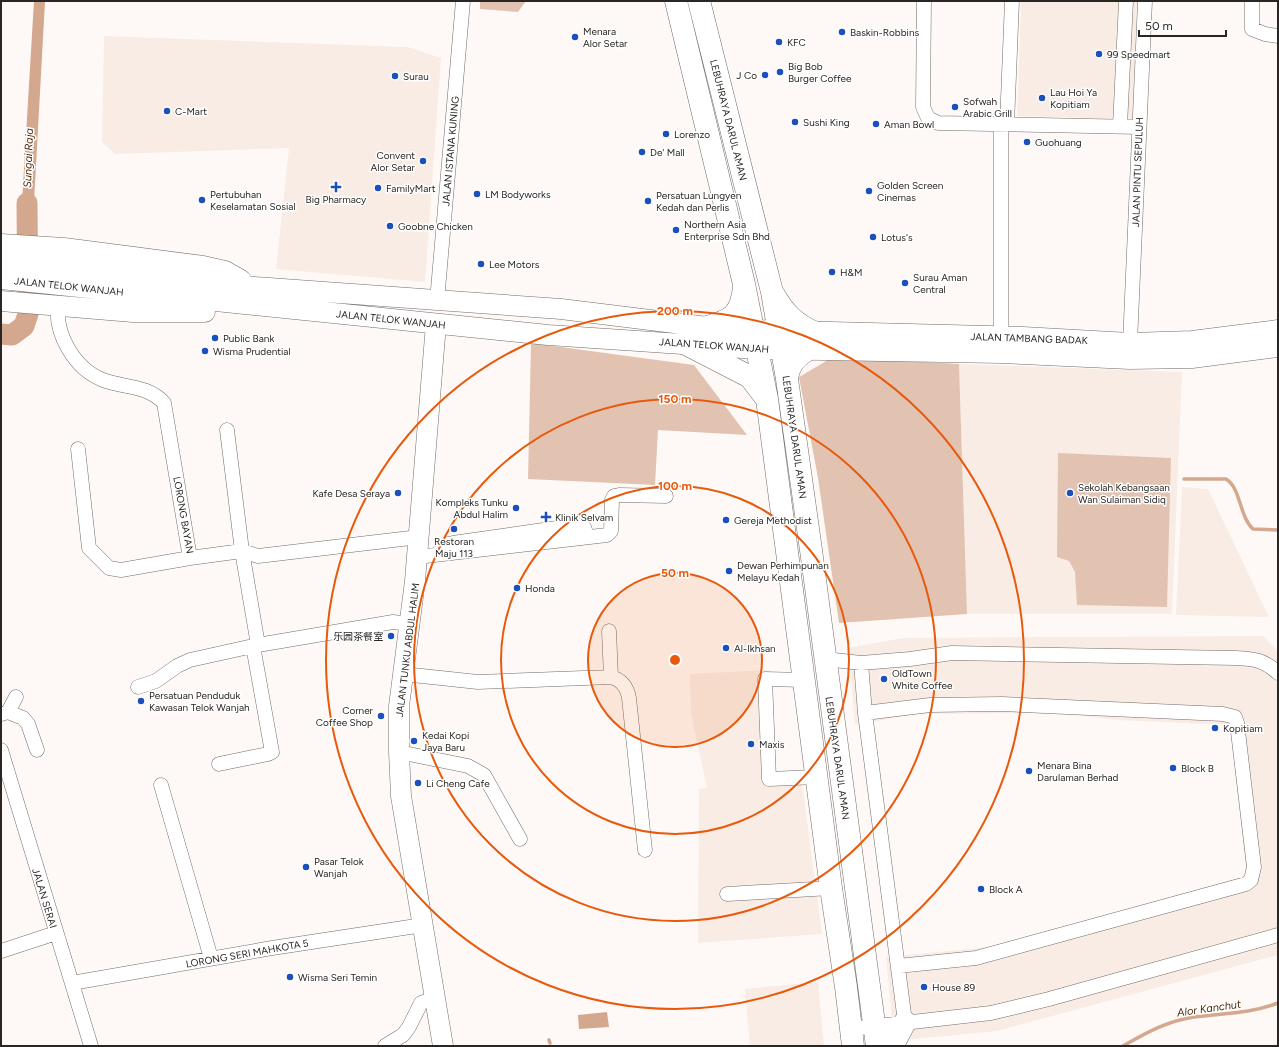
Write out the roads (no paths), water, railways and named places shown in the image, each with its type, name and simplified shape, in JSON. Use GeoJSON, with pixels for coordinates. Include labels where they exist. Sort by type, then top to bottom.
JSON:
{"type":"FeatureCollection","features":[{"type":"Feature","properties":{"kind":"main road"},"geometry":{"type":"LineString","coordinates":[[676,1],[744,284],[767,399],[783,535],[852,1038]]}},
{"type":"Feature","properties":{"kind":"main road","name":"LEBUHRAYA DARUL AMAN"},"geometry":{"type":"LineString","coordinates":[[699,1],[772,292],[787,379],[876,1039]]}},
{"type":"Feature","properties":{"kind":"main road"},"geometry":{"type":"LineString","coordinates":[[1,244],[64,248],[203,266],[225,271],[255,287]]}},
{"type":"Feature","properties":{"kind":"main road","name":"JALAN TELOK WANJAH"},"geometry":{"type":"LineString","coordinates":[[1,261],[118,283],[295,310],[548,335],[684,343],[755,339],[780,340]]}},
{"type":"Feature","properties":{"kind":"main road","name":"JALAN TELOK WANJAH"},"geometry":{"type":"LineString","coordinates":[[1,279],[255,287],[561,309],[707,327],[755,339]]}},
{"type":"Feature","properties":{"kind":"main road"},"geometry":{"type":"LineString","coordinates":[[707,327],[727,321],[737,312],[742,302],[744,284]]}},
{"type":"Feature","properties":{"kind":"main road"},"geometry":{"type":"LineString","coordinates":[[772,292],[785,313],[804,328],[811,342],[792,363],[788,370],[787,379]]}},
{"type":"Feature","properties":{"kind":"main road"},"geometry":{"type":"LineString","coordinates":[[6,302],[133,312],[295,310]]}},
{"type":"Feature","properties":{"kind":"main road","name":"JALAN TUNKU ABDUL HALIM"},"geometry":{"type":"LineString","coordinates":[[436,324],[419,537],[426,556],[410,624],[403,674],[399,712],[399,752],[401,796],[443,1046]]}},
{"type":"Feature","properties":{"kind":"main road","name":"JALAN TAMBANG BADAK"},"geometry":{"type":"LineString","coordinates":[[811,342],[1001,337],[1130,343],[1192,341],[1278,330]]}},
{"type":"Feature","properties":{"kind":"main road","name":"JALAN TAMBANG BADAK"},"geometry":{"type":"LineString","coordinates":[[780,340],[956,352],[1130,359],[1192,358],[1278,347]]}},
{"type":"Feature","properties":{"kind":"main road"},"geometry":{"type":"LineString","coordinates":[[684,343],[750,377],[767,399]]}},
{"type":"Feature","properties":{"kind":"main road"},"geometry":{"type":"LineString","coordinates":[[876,1039],[896,1039],[905,1022]]}},
{"type":"Feature","properties":{"kind":"street","name":"JALAN ISTANA KUNING"},"geometry":{"type":"LineString","coordinates":[[437,301],[463,1]]}},
{"type":"Feature","properties":{"kind":"street"},"geometry":{"type":"LineString","coordinates":[[924,1],[922,107],[928,118],[938,123],[1139,127]]}},
{"type":"Feature","properties":{"kind":"street"},"geometry":{"type":"LineString","coordinates":[[1001,337],[1004,124],[1012,1]]}},
{"type":"Feature","properties":{"kind":"street"},"geometry":{"type":"LineString","coordinates":[[1120,126],[1126,1]]}},
{"type":"Feature","properties":{"kind":"street","name":"JALAN PINTU SEPULUH"},"geometry":{"type":"LineString","coordinates":[[1130,343],[1146,1]]}},
{"type":"Feature","properties":{"kind":"street"},"geometry":{"type":"LineString","coordinates":[[1252,1],[1252,29],[1265,34],[1278,36]]}},
{"type":"Feature","properties":{"kind":"street","name":"LORONG BAYAN"},"geometry":{"type":"LineString","coordinates":[[55,306],[62,337],[79,363],[101,379],[151,391],[164,403],[190,558],[242,551],[258,556],[419,537]]}},
{"type":"Feature","properties":{"kind":"street"},"geometry":{"type":"LineString","coordinates":[[219,764],[272,752],[242,551],[227,430]]}},
{"type":"Feature","properties":{"kind":"street"},"geometry":{"type":"LineString","coordinates":[[78,449],[89,548],[102,562],[110,568],[121,570],[190,558]]}},
{"type":"Feature","properties":{"kind":"street"},"geometry":{"type":"LineString","coordinates":[[426,556],[448,544],[578,525],[584,527],[587,536],[607,535],[610,533],[612,500],[614,496],[666,496]]}},
{"type":"Feature","properties":{"kind":"street"},"geometry":{"type":"LineString","coordinates":[[138,687],[156,681],[183,662],[256,646],[393,622],[410,624]]}},
{"type":"Feature","properties":{"kind":"street"},"geometry":{"type":"LineString","coordinates":[[609,631],[611,677]]}},
{"type":"Feature","properties":{"kind":"street"},"geometry":{"type":"LineString","coordinates":[[825,659],[861,663],[910,659],[952,653],[1236,658],[1254,659],[1268,663],[1278,673]]}},
{"type":"Feature","properties":{"kind":"street"},"geometry":{"type":"LineString","coordinates":[[861,663],[865,713],[905,1022],[991,1013],[1049,999],[1278,935]]}},
{"type":"Feature","properties":{"kind":"street"},"geometry":{"type":"LineString","coordinates":[[403,674],[478,682],[611,677],[622,682],[626,687],[629,698],[645,850]]}},
{"type":"Feature","properties":{"kind":"street"},"geometry":{"type":"LineString","coordinates":[[804,680],[765,679],[769,779],[816,777]]}},
{"type":"Feature","properties":{"kind":"street"},"geometry":{"type":"LineString","coordinates":[[16,697],[5,713],[24,718],[28,724],[37,750]]}},
{"type":"Feature","properties":{"kind":"street"},"geometry":{"type":"LineString","coordinates":[[865,713],[930,705],[1002,704],[1223,714],[1235,717],[1237,723],[1254,867],[1251,880],[1246,884],[976,958],[898,966]]}},
{"type":"Feature","properties":{"kind":"street","name":"JALAN SERAI"},"geometry":{"type":"LineString","coordinates":[[1,750],[91,1046]]}},
{"type":"Feature","properties":{"kind":"street"},"geometry":{"type":"LineString","coordinates":[[399,752],[468,766],[484,775],[520,839]]}},
{"type":"Feature","properties":{"kind":"street"},"geometry":{"type":"LineString","coordinates":[[161,785],[211,958]]}},
{"type":"Feature","properties":{"kind":"street"},"geometry":{"type":"LineString","coordinates":[[727,894],[831,888]]}},
{"type":"Feature","properties":{"kind":"street","name":"LORONG SERI MAHKOTA 5"},"geometry":{"type":"LineString","coordinates":[[72,983],[211,958],[423,925]]}},
{"type":"Feature","properties":{"kind":"street"},"geometry":{"type":"LineString","coordinates":[[1,952],[56,933]]}},
{"type":"Feature","properties":{"kind":"street"},"geometry":{"type":"LineString","coordinates":[[385,1046],[403,1035],[409,1027],[421,1003],[435,998]]}},
{"type":"Feature","properties":{"kind":"street"},"geometry":{"type":"LineString","coordinates":[[852,1038],[876,1039]]}},
{"type":"Feature","properties":{"kind":"water","name":"Sungai Raja"},"geometry":{"type":"Polygon","coordinates":[[[34,1],[45,1],[33,220],[26,231],[21,219],[34,1]]]}},
{"type":"Feature","properties":{"kind":"water"},"geometry":{"type":"Polygon","coordinates":[[[607,1012],[609,1027],[579,1029],[578,1015],[607,1012]]]}},
{"type":"Feature","properties":{"kind":"waterway","name":"Sungai Raja"},"geometry":{"type":"LineString","coordinates":[[1,334],[12,335],[24,326],[28,314],[27,203]]}},
{"type":"Feature","properties":{"kind":"waterway"},"geometry":{"type":"LineString","coordinates":[[1184,479],[1226,479],[1235,489],[1245,517],[1253,529],[1278,530]]}},
{"type":"Feature","properties":{"kind":"waterway","name":"Alor Kanchut"},"geometry":{"type":"LineString","coordinates":[[1123,1046],[1148,1032],[1175,1021],[1194,1017],[1246,1011],[1267,1007],[1278,1003]]}},
{"type":"Feature","properties":{"kind":"place","name":"Baskin-Robbins"},"geometry":{"type":"Point","coordinates":[842,32]}},
{"type":"Feature","properties":{"kind":"place","name":"Menara Alor Setar"},"geometry":{"type":"Point","coordinates":[575,37]}},
{"type":"Feature","properties":{"kind":"place","name":"KFC"},"geometry":{"type":"Point","coordinates":[779,42]}},
{"type":"Feature","properties":{"kind":"place","name":"99 Speedmart"},"geometry":{"type":"Point","coordinates":[1099,54]}},
{"type":"Feature","properties":{"kind":"place","name":"Big Bob Burger Coffee"},"geometry":{"type":"Point","coordinates":[780,72]}},
{"type":"Feature","properties":{"kind":"place","name":"J Co"},"geometry":{"type":"Point","coordinates":[765,75]}},
{"type":"Feature","properties":{"kind":"place","name":"Surau"},"geometry":{"type":"Point","coordinates":[395,76]}},
{"type":"Feature","properties":{"kind":"place","name":"Lau Hoi Ya Kopitiam"},"geometry":{"type":"Point","coordinates":[1042,98]}},
{"type":"Feature","properties":{"kind":"place","name":"Sofwah Arabic Grill"},"geometry":{"type":"Point","coordinates":[955,107]}},
{"type":"Feature","properties":{"kind":"place","name":"C-Mart"},"geometry":{"type":"Point","coordinates":[167,111]}},
{"type":"Feature","properties":{"kind":"place","name":"Sushi King"},"geometry":{"type":"Point","coordinates":[795,122]}},
{"type":"Feature","properties":{"kind":"place","name":"Aman Bowl"},"geometry":{"type":"Point","coordinates":[876,124]}},
{"type":"Feature","properties":{"kind":"place","name":"Lorenzo"},"geometry":{"type":"Point","coordinates":[666,134]}},
{"type":"Feature","properties":{"kind":"place","name":"Guohuang"},"geometry":{"type":"Point","coordinates":[1027,142]}},
{"type":"Feature","properties":{"kind":"place","name":"De' Mall"},"geometry":{"type":"Point","coordinates":[642,152]}},
{"type":"Feature","properties":{"kind":"place","name":"Convent Alor Setar"},"geometry":{"type":"Point","coordinates":[423,161]}},
{"type":"Feature","properties":{"kind":"place","name":"Big Pharmacy"},"geometry":{"type":"Point","coordinates":[336,187]}},
{"type":"Feature","properties":{"kind":"place","name":"FamilyMart"},"geometry":{"type":"Point","coordinates":[378,188]}},
{"type":"Feature","properties":{"kind":"place","name":"Golden Screen Cinemas"},"geometry":{"type":"Point","coordinates":[869,191]}},
{"type":"Feature","properties":{"kind":"place","name":"LM Bodyworks"},"geometry":{"type":"Point","coordinates":[477,194]}},
{"type":"Feature","properties":{"kind":"place","name":"Pertubuhan Keselamatan Sosial"},"geometry":{"type":"Point","coordinates":[202,200]}},
{"type":"Feature","properties":{"kind":"place","name":"Persatuan Lungyen Kedah dan Perlis"},"geometry":{"type":"Point","coordinates":[648,201]}},
{"type":"Feature","properties":{"kind":"place","name":"Goobne Chicken"},"geometry":{"type":"Point","coordinates":[390,226]}},
{"type":"Feature","properties":{"kind":"place","name":"Northern Asia Enterprise Sdn Bhd"},"geometry":{"type":"Point","coordinates":[676,230]}},
{"type":"Feature","properties":{"kind":"place","name":"Lotus's"},"geometry":{"type":"Point","coordinates":[873,237]}},
{"type":"Feature","properties":{"kind":"place","name":"Lee Motors"},"geometry":{"type":"Point","coordinates":[481,264]}},
{"type":"Feature","properties":{"kind":"place","name":"H&M"},"geometry":{"type":"Point","coordinates":[832,272]}},
{"type":"Feature","properties":{"kind":"place","name":"Surau Aman Central"},"geometry":{"type":"Point","coordinates":[905,283]}},
{"type":"Feature","properties":{"kind":"place","name":"Public Bank"},"geometry":{"type":"Point","coordinates":[215,338]}},
{"type":"Feature","properties":{"kind":"place","name":"Wisma Prudential"},"geometry":{"type":"Point","coordinates":[205,351]}},
{"type":"Feature","properties":{"kind":"place","name":"Kafe Desa Seraya"},"geometry":{"type":"Point","coordinates":[398,493]}},
{"type":"Feature","properties":{"kind":"place","name":"Sekolah Kebangsaan Wan Sulaiman Sidiq"},"geometry":{"type":"Point","coordinates":[1070,493]}},
{"type":"Feature","properties":{"kind":"place","name":"Kompleks Tunku Abdul Halim"},"geometry":{"type":"Point","coordinates":[516,508]}},
{"type":"Feature","properties":{"kind":"place","name":"Klinik Selvam"},"geometry":{"type":"Point","coordinates":[546,517]}},
{"type":"Feature","properties":{"kind":"place","name":"Gereja Methodist"},"geometry":{"type":"Point","coordinates":[726,520]}},
{"type":"Feature","properties":{"kind":"place","name":"Restoran Maju 113"},"geometry":{"type":"Point","coordinates":[454,529]}},
{"type":"Feature","properties":{"kind":"place","name":"Dewan Perhimpunan Melayu Kedah"},"geometry":{"type":"Point","coordinates":[729,571]}},
{"type":"Feature","properties":{"kind":"place","name":"Honda"},"geometry":{"type":"Point","coordinates":[517,588]}},
{"type":"Feature","properties":{"kind":"place","name":"乐园茶餐室"},"geometry":{"type":"Point","coordinates":[391,636]}},
{"type":"Feature","properties":{"kind":"place","name":"Al-Ikhsan"},"geometry":{"type":"Point","coordinates":[726,648]}},
{"type":"Feature","properties":{"kind":"place","name":"OldTown White Coffee"},"geometry":{"type":"Point","coordinates":[884,679]}},
{"type":"Feature","properties":{"kind":"place","name":"Persatuan Penduduk Kawasan Telok Wanjah"},"geometry":{"type":"Point","coordinates":[141,701]}},
{"type":"Feature","properties":{"kind":"place","name":"Corner Coffee Shop"},"geometry":{"type":"Point","coordinates":[381,716]}},
{"type":"Feature","properties":{"kind":"place","name":"Kopitiam"},"geometry":{"type":"Point","coordinates":[1215,728]}},
{"type":"Feature","properties":{"kind":"place","name":"Kedai Kopi Jaya Baru"},"geometry":{"type":"Point","coordinates":[414,741]}},
{"type":"Feature","properties":{"kind":"place","name":"Maxis"},"geometry":{"type":"Point","coordinates":[751,744]}},
{"type":"Feature","properties":{"kind":"place","name":"Block B"},"geometry":{"type":"Point","coordinates":[1173,768]}},
{"type":"Feature","properties":{"kind":"place","name":"Menara Bina Darulaman Berhad"},"geometry":{"type":"Point","coordinates":[1029,771]}},
{"type":"Feature","properties":{"kind":"place","name":"Li Cheng Cafe"},"geometry":{"type":"Point","coordinates":[418,783]}},
{"type":"Feature","properties":{"kind":"place","name":"Pasar Telok Wanjah"},"geometry":{"type":"Point","coordinates":[306,867]}},
{"type":"Feature","properties":{"kind":"place","name":"Block A"},"geometry":{"type":"Point","coordinates":[981,889]}},
{"type":"Feature","properties":{"kind":"place","name":"Wisma Seri Temin"},"geometry":{"type":"Point","coordinates":[290,977]}},
{"type":"Feature","properties":{"kind":"place","name":"House 89"},"geometry":{"type":"Point","coordinates":[924,987]}}]}
